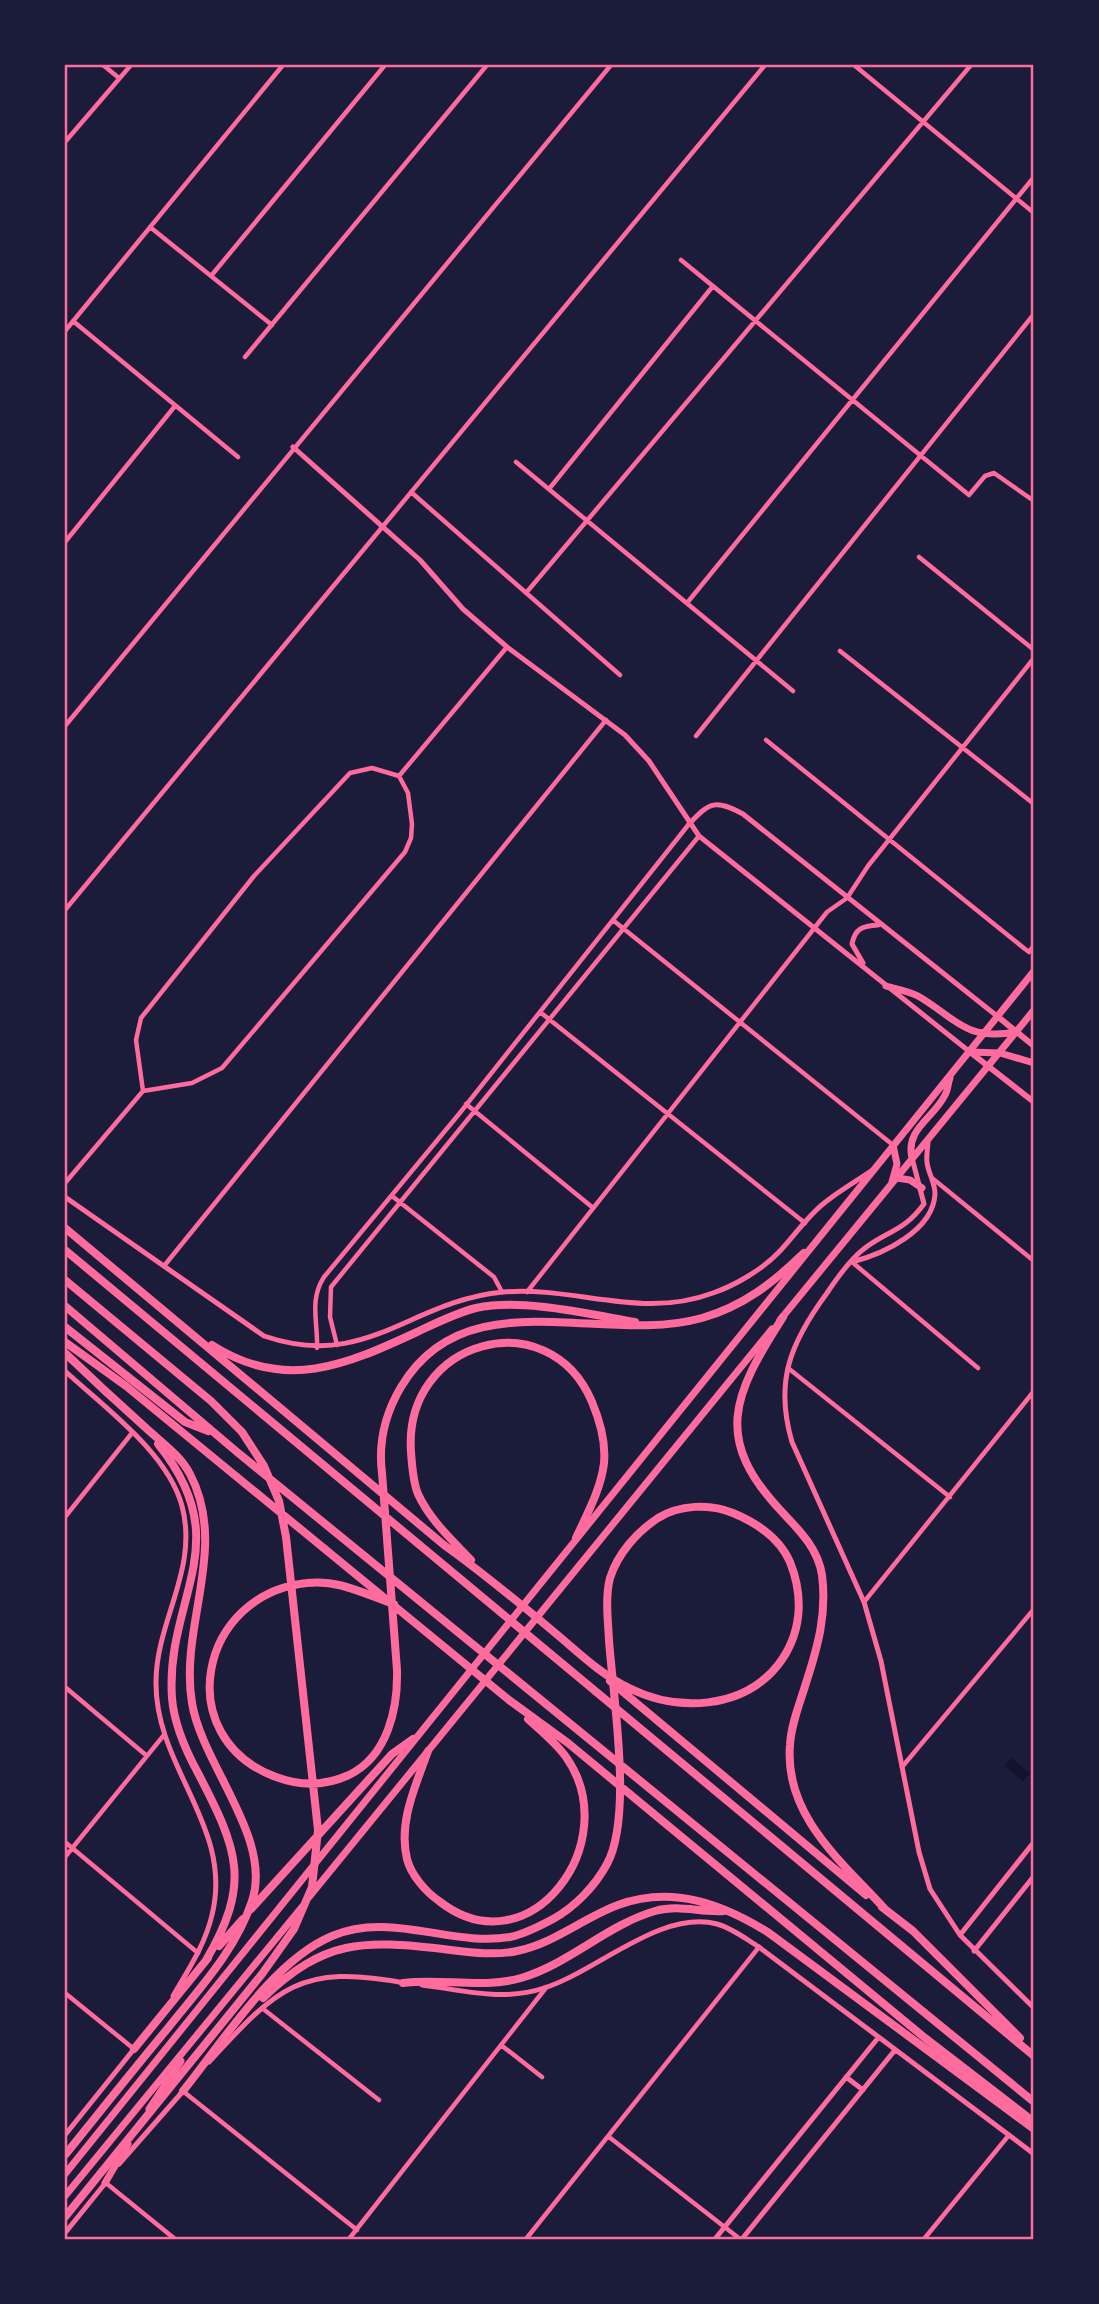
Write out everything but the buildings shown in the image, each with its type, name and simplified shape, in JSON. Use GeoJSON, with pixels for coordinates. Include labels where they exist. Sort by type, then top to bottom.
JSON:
{"type":"FeatureCollection","features":[{"type":"Feature","properties":{"kind":"highway"},"geometry":{"type":"LineString","coordinates":[[65,2174],[329,1843],[783,1284],[804,1253],[1034,971]]}},
{"type":"Feature","properties":{"kind":"highway"},"geometry":{"type":"LineString","coordinates":[[886,986],[916,995],[954,1024],[984,1033],[1017,1032]]}},
{"type":"Feature","properties":{"kind":"highway"},"geometry":{"type":"LineString","coordinates":[[65,2196],[675,1446],[1034,1010]]}},
{"type":"Feature","properties":{"kind":"highway"},"geometry":{"type":"LineString","coordinates":[[970,1052],[1000,1053],[1034,1063]]}},
{"type":"Feature","properties":{"kind":"highway"},"geometry":{"type":"LineString","coordinates":[[912,1158],[909,1148],[912,1137],[945,1095],[951,1074]]}},
{"type":"Feature","properties":{"kind":"highway"},"geometry":{"type":"LineString","coordinates":[[891,1186],[897,1168],[893,1145]]}},
{"type":"Feature","properties":{"kind":"highway"},"geometry":{"type":"LineString","coordinates":[[897,1178],[910,1180],[922,1188]]}},
{"type":"Feature","properties":{"kind":"highway"},"geometry":{"type":"LineString","coordinates":[[65,1228],[434,1536],[485,1574],[588,1660],[637,1706],[913,1931],[1034,2054]]}},
{"type":"Feature","properties":{"kind":"highway"},"geometry":{"type":"LineString","coordinates":[[65,1250],[1034,2054]]}},
{"type":"Feature","properties":{"kind":"highway"},"geometry":{"type":"LineString","coordinates":[[394,1604],[353,1588],[308,1583],[262,1597],[235,1618],[219,1641],[209,1670],[209,1689],[218,1726],[229,1744],[253,1765],[282,1779],[319,1784],[352,1774],[380,1744],[397,1704],[397,1670],[380,1444],[392,1405],[418,1365],[438,1345],[464,1332],[491,1324],[653,1325],[701,1318],[749,1299],[804,1253]]}},
{"type":"Feature","properties":{"kind":"highway"},"geometry":{"type":"LineString","coordinates":[[65,1280],[211,1401],[242,1432],[264,1466],[279,1501],[286,1537],[318,1830],[312,1887],[299,1919],[276,1954],[65,2217]]}},
{"type":"Feature","properties":{"kind":"highway"},"geometry":{"type":"LineString","coordinates":[[65,1306],[215,1433],[1034,2102]]}},
{"type":"Feature","properties":{"kind":"highway"},"geometry":{"type":"LineString","coordinates":[[186,1327],[246,1363],[283,1371],[317,1370],[346,1363],[449,1317],[477,1308],[509,1306],[544,1309],[653,1325]]}},
{"type":"Feature","properties":{"kind":"highway"},"geometry":{"type":"LineString","coordinates":[[783,1317],[743,1386],[738,1432],[743,1461],[752,1478],[807,1539],[821,1571],[823,1622],[792,1727],[789,1767],[804,1815],[820,1839],[884,1908]]}},
{"type":"Feature","properties":{"kind":"highway"},"geometry":{"type":"LineString","coordinates":[[65,1327],[186,1422],[215,1433]]}},
{"type":"Feature","properties":{"kind":"highway"},"geometry":{"type":"LineString","coordinates":[[65,1342],[126,1386],[509,1700],[568,1743],[925,2038],[1034,2122]]}},
{"type":"Feature","properties":{"kind":"highway"},"geometry":{"type":"LineString","coordinates":[[485,1574],[438,1525],[418,1493],[409,1434],[414,1410],[433,1376],[461,1353],[483,1345],[522,1344],[563,1362],[584,1382],[602,1428],[604,1463],[593,1499],[576,1538]]}},
{"type":"Feature","properties":{"kind":"highway"},"geometry":{"type":"LineString","coordinates":[[65,1353],[190,1473],[206,1531],[191,1701],[198,1732],[248,1835],[255,1869],[254,1898],[242,1930],[211,1974],[65,2155]]}},
{"type":"Feature","properties":{"kind":"highway"},"geometry":{"type":"LineString","coordinates":[[148,1430],[175,1465],[187,1488],[197,1540],[195,1566],[171,1675],[172,1702],[191,1760],[226,1827],[234,1859],[236,1888],[231,1912],[205,1962]]}},
{"type":"Feature","properties":{"kind":"highway"},"geometry":{"type":"LineString","coordinates":[[183,2091],[288,1961],[314,1944],[346,1930],[372,1927],[509,1937],[539,1927],[566,1912],[589,1889],[608,1862],[618,1829],[621,1795],[609,1630],[611,1576],[622,1553],[644,1528],[669,1511],[695,1507],[724,1509],[757,1523],[784,1550],[798,1583],[800,1617],[790,1646],[776,1668],[755,1686],[729,1699],[697,1704],[659,1701],[625,1687],[588,1660]]}},
{"type":"Feature","properties":{"kind":"highway"},"geometry":{"type":"LineString","coordinates":[[428,1751],[411,1799],[405,1833],[407,1861],[426,1891],[452,1912],[482,1921],[513,1919],[541,1906],[564,1884],[583,1840],[586,1811],[580,1784],[566,1756],[509,1700]]}},
{"type":"Feature","properties":{"kind":"highway"},"geometry":{"type":"LineString","coordinates":[[134,2049],[205,1962],[321,1830],[392,1754],[413,1739]]}},
{"type":"Feature","properties":{"kind":"highway"},"geometry":{"type":"LineString","coordinates":[[161,2098],[277,1985],[299,1967],[325,1953],[356,1944],[482,1954],[516,1951],[553,1940],[618,1905],[651,1896],[674,1897],[731,1911],[806,1959],[1034,2129]]}},
{"type":"Feature","properties":{"kind":"highway"},"geometry":{"type":"LineString","coordinates":[[403,1983],[427,1980],[502,1982],[545,1968],[631,1920],[657,1911],[683,1907],[731,1911]]}},
{"type":"Feature","properties":{"kind":"highway"},"geometry":{"type":"LineString","coordinates":[[105,2182],[159,2092],[207,2023]]}},
{"type":"Feature","properties":{"kind":"main road"},"geometry":{"type":"LineString","coordinates":[[997,1016],[1034,1046]]}},
{"type":"Feature","properties":{"kind":"main road"},"geometry":{"type":"LineString","coordinates":[[970,1052],[1034,1102]]}},
{"type":"Feature","properties":{"kind":"street"},"geometry":{"type":"LineString","coordinates":[[103,65],[120,78]]}},
{"type":"Feature","properties":{"kind":"street"},"geometry":{"type":"LineString","coordinates":[[65,142],[131,65]]}},
{"type":"Feature","properties":{"kind":"street"},"geometry":{"type":"LineString","coordinates":[[65,331],[283,65]]}},
{"type":"Feature","properties":{"kind":"street"},"geometry":{"type":"LineString","coordinates":[[211,276],[385,65]]}},
{"type":"Feature","properties":{"kind":"street"},"geometry":{"type":"LineString","coordinates":[[245,357],[487,65]]}},
{"type":"Feature","properties":{"kind":"street"},"geometry":{"type":"LineString","coordinates":[[65,726],[611,65]]}},
{"type":"Feature","properties":{"kind":"street"},"geometry":{"type":"LineString","coordinates":[[65,910],[765,65]]}},
{"type":"Feature","properties":{"kind":"street"},"geometry":{"type":"LineString","coordinates":[[854,65],[1034,213]]}},
{"type":"Feature","properties":{"kind":"street"},"geometry":{"type":"LineString","coordinates":[[526,593],[971,65]]}},
{"type":"Feature","properties":{"kind":"street"},"geometry":{"type":"LineString","coordinates":[[687,603],[1034,177]]}},
{"type":"Feature","properties":{"kind":"street"},"geometry":{"type":"LineString","coordinates":[[150,227],[272,325]]}},
{"type":"Feature","properties":{"kind":"street"},"geometry":{"type":"LineString","coordinates":[[681,260],[851,402],[968,495],[981,479],[994,472],[1034,501]]}},
{"type":"Feature","properties":{"kind":"street"},"geometry":{"type":"LineString","coordinates":[[549,489],[713,286]]}},
{"type":"Feature","properties":{"kind":"street"},"geometry":{"type":"LineString","coordinates":[[696,736],[1034,314]]}},
{"type":"Feature","properties":{"kind":"street"},"geometry":{"type":"LineString","coordinates":[[73,321],[238,457]]}},
{"type":"Feature","properties":{"kind":"street"},"geometry":{"type":"LineString","coordinates":[[65,542],[176,406]]}},
{"type":"Feature","properties":{"kind":"street"},"geometry":{"type":"LineString","coordinates":[[293,447],[420,559],[463,609],[507,647],[625,735],[649,761],[699,836],[970,1052]]}},
{"type":"Feature","properties":{"kind":"street"},"geometry":{"type":"LineString","coordinates":[[516,462],[793,691]]}},
{"type":"Feature","properties":{"kind":"street"},"geometry":{"type":"LineString","coordinates":[[411,492],[620,675]]}},
{"type":"Feature","properties":{"kind":"street"},"geometry":{"type":"LineString","coordinates":[[919,557],[1034,650]]}},
{"type":"Feature","properties":{"kind":"street"},"geometry":{"type":"LineString","coordinates":[[400,776],[507,647]]}},
{"type":"Feature","properties":{"kind":"street"},"geometry":{"type":"LineString","coordinates":[[841,651],[1034,804]]}},
{"type":"Feature","properties":{"kind":"street"},"geometry":{"type":"LineString","coordinates":[[527,1292],[592,1207],[668,1115],[738,1021],[815,927],[836,904],[847,898],[1034,658]]}},
{"type":"Feature","properties":{"kind":"street"},"geometry":{"type":"LineString","coordinates":[[163,1267],[606,720]]}},
{"type":"Feature","properties":{"kind":"street"},"geometry":{"type":"LineString","coordinates":[[766,740],[1029,952],[1034,945]]}},
{"type":"Feature","properties":{"kind":"street"},"geometry":{"type":"LineString","coordinates":[[65,1183],[143,1091],[192,1083],[222,1068],[358,911],[405,852],[411,838],[408,793],[400,776],[372,768],[350,772],[246,886],[141,1018],[136,1040],[143,1091]]}},
{"type":"Feature","properties":{"kind":"street"},"geometry":{"type":"LineString","coordinates":[[317,1348],[315,1290],[704,808],[724,804],[743,814],[878,925],[997,1016]]}},
{"type":"Feature","properties":{"kind":"street"},"geometry":{"type":"LineString","coordinates":[[338,1346],[330,1317],[331,1287],[699,836]]}},
{"type":"Feature","properties":{"kind":"street"},"geometry":{"type":"LineString","coordinates":[[614,921],[893,1145]]}},
{"type":"Feature","properties":{"kind":"street"},"geometry":{"type":"LineString","coordinates":[[873,975],[852,944],[859,928],[878,925]]}},
{"type":"Feature","properties":{"kind":"street"},"geometry":{"type":"LineString","coordinates":[[540,1012],[805,1223]]}},
{"type":"Feature","properties":{"kind":"street"},"geometry":{"type":"LineString","coordinates":[[466,1104],[592,1207]]}},
{"type":"Feature","properties":{"kind":"street"},"geometry":{"type":"LineString","coordinates":[[852,1262],[870,1258],[903,1240],[924,1219],[934,1204],[932,1178],[927,1164],[928,1139]]}},
{"type":"Feature","properties":{"kind":"street"},"geometry":{"type":"LineString","coordinates":[[912,1158],[922,1188],[924,1204],[912,1220],[864,1248],[802,1327],[787,1367],[784,1417],[792,1442],[864,1602],[881,1661],[919,1852],[930,1889],[960,1935],[1034,2008]]}},
{"type":"Feature","properties":{"kind":"street"},"geometry":{"type":"LineString","coordinates":[[65,1197],[264,1336],[290,1345],[317,1348],[362,1341],[458,1300],[502,1292],[558,1292],[646,1306],[689,1301],[715,1293],[756,1271],[777,1254],[822,1205],[874,1169]]}},
{"type":"Feature","properties":{"kind":"street"},"geometry":{"type":"LineString","coordinates":[[932,1178],[1034,1261]]}},
{"type":"Feature","properties":{"kind":"street"},"geometry":{"type":"LineString","coordinates":[[392,1196],[494,1277],[502,1292]]}},
{"type":"Feature","properties":{"kind":"street"},"geometry":{"type":"LineString","coordinates":[[852,1262],[978,1368]]}},
{"type":"Feature","properties":{"kind":"street"},"geometry":{"type":"LineString","coordinates":[[787,1367],[950,1497]]}},
{"type":"Feature","properties":{"kind":"street"},"geometry":{"type":"LineString","coordinates":[[65,1371],[148,1448],[177,1492],[182,1507],[187,1540],[182,1581],[168,1622],[156,1679],[156,1701],[164,1735],[209,1835],[215,1856],[213,1913],[198,1952],[163,2013]]}},
{"type":"Feature","properties":{"kind":"street"},"geometry":{"type":"LineString","coordinates":[[864,1602],[1034,1391]]}},
{"type":"Feature","properties":{"kind":"street"},"geometry":{"type":"LineString","coordinates":[[65,1517],[132,1433]]}},
{"type":"Feature","properties":{"kind":"street"},"geometry":{"type":"LineString","coordinates":[[902,1767],[1034,1609]]}},
{"type":"Feature","properties":{"kind":"street"},"geometry":{"type":"LineString","coordinates":[[65,1687],[147,1756]]}},
{"type":"Feature","properties":{"kind":"street"},"geometry":{"type":"LineString","coordinates":[[65,1857],[164,1735]]}},
{"type":"Feature","properties":{"kind":"street"},"geometry":{"type":"LineString","coordinates":[[65,1842],[198,1952]]}},
{"type":"Feature","properties":{"kind":"street"},"geometry":{"type":"LineString","coordinates":[[960,1935],[1034,1842]]}},
{"type":"Feature","properties":{"kind":"street"},"geometry":{"type":"LineString","coordinates":[[974,1951],[1034,1876]]}},
{"type":"Feature","properties":{"kind":"street"},"geometry":{"type":"LineString","coordinates":[[65,2233],[183,2091],[261,2007],[275,1996],[316,1979],[359,1975],[487,1995],[545,1988],[659,1931],[682,1924],[719,1925],[760,1947],[1034,2154]]}},
{"type":"Feature","properties":{"kind":"street"},"geometry":{"type":"LineString","coordinates":[[526,2239],[760,1947]]}},
{"type":"Feature","properties":{"kind":"street"},"geometry":{"type":"LineString","coordinates":[[349,2239],[545,1988]]}},
{"type":"Feature","properties":{"kind":"street"},"geometry":{"type":"LineString","coordinates":[[65,1993],[134,2049],[65,2135]]}},
{"type":"Feature","properties":{"kind":"street"},"geometry":{"type":"LineString","coordinates":[[261,2007],[379,2099]]}},
{"type":"Feature","properties":{"kind":"street"},"geometry":{"type":"LineString","coordinates":[[715,2239],[878,2038]]}},
{"type":"Feature","properties":{"kind":"street"},"geometry":{"type":"LineString","coordinates":[[501,2045],[542,2077]]}},
{"type":"Feature","properties":{"kind":"street"},"geometry":{"type":"LineString","coordinates":[[609,2137],[741,2239],[895,2050]]}},
{"type":"Feature","properties":{"kind":"street"},"geometry":{"type":"LineString","coordinates":[[846,2077],[863,2090]]}},
{"type":"Feature","properties":{"kind":"street"},"geometry":{"type":"LineString","coordinates":[[183,2091],[357,2230]]}},
{"type":"Feature","properties":{"kind":"street"},"geometry":{"type":"LineString","coordinates":[[924,2239],[1009,2135]]}},
{"type":"Feature","properties":{"kind":"street"},"geometry":{"type":"LineString","coordinates":[[105,2182],[175,2239]]}},
{"type":"Feature","properties":{"kind":"shaded area"},"geometry":{"type":"Polygon","coordinates":[[[1011,1758],[1030,1773],[1023,1781],[1004,1766],[1011,1758]]]}}]}
